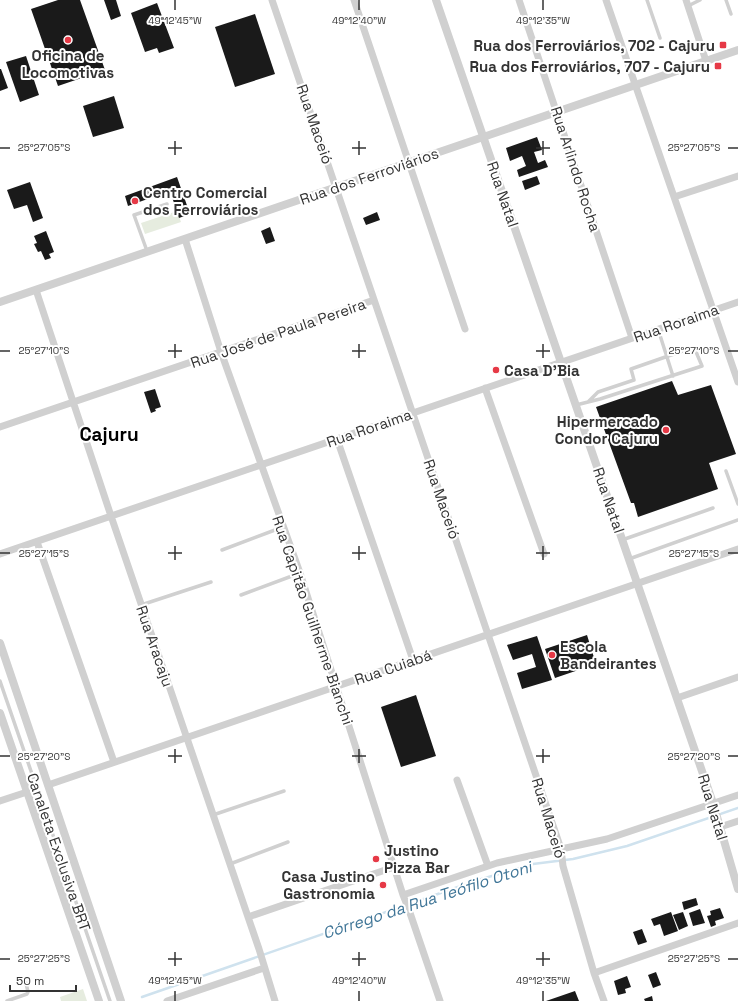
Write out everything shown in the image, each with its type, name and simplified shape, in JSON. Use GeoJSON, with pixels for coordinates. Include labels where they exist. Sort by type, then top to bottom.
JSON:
{"type":"FeatureCollection","features":[{"type":"Feature","properties":{"kind":"street","name":"Rua Maceió"},"geometry":{"type":"LineString","coordinates":[[272,0],[561,849],[563,866],[594,973],[604,1001]]}},
{"type":"Feature","properties":{"kind":"street"},"geometry":{"type":"LineString","coordinates":[[354,0],[465,329]]}},
{"type":"Feature","properties":{"kind":"street","name":"Rua Natal"},"geometry":{"type":"LineString","coordinates":[[436,0],[713,803],[738,889]]}},
{"type":"Feature","properties":{"kind":"street","name":"Rua Arlindo Rocha"},"geometry":{"type":"LineString","coordinates":[[519,0],[632,338]]}},
{"type":"Feature","properties":{"kind":"street"},"geometry":{"type":"LineString","coordinates":[[606,0],[738,382]]}},
{"type":"Feature","properties":{"kind":"street"},"geometry":{"type":"LineString","coordinates":[[687,3],[706,61]]}},
{"type":"Feature","properties":{"kind":"street","name":"Rua dos Ferroviários"},"geometry":{"type":"LineString","coordinates":[[0,302],[738,50]]}},
{"type":"Feature","properties":{"kind":"street"},"geometry":{"type":"LineString","coordinates":[[674,197],[738,176]]}},
{"type":"Feature","properties":{"kind":"street","name":"Rua Capitão Guilherme Bianchi"},"geometry":{"type":"LineString","coordinates":[[185,239],[221,352],[300,573],[394,868],[440,1001]]}},
{"type":"Feature","properties":{"kind":"street","name":"Rua Aracaju"},"geometry":{"type":"LineString","coordinates":[[36,290],[186,738],[259,949],[275,1001]]}},
{"type":"Feature","properties":{"kind":"street","name":"Rua José de Paula Pereira"},"geometry":{"type":"LineString","coordinates":[[0,427],[374,300]]}},
{"type":"Feature","properties":{"kind":"street","name":"Rua Roraima"},"geometry":{"type":"LineString","coordinates":[[0,554],[738,302]]}},
{"type":"Feature","properties":{"kind":"street"},"geometry":{"type":"LineString","coordinates":[[485,388],[544,554]]}},
{"type":"Feature","properties":{"kind":"street"},"geometry":{"type":"LineString","coordinates":[[337,439],[413,660]]}},
{"type":"Feature","properties":{"kind":"street"},"geometry":{"type":"LineString","coordinates":[[37,542],[114,762]]}},
{"type":"Feature","properties":{"kind":"street","name":"Rua Cuiabá"},"geometry":{"type":"LineString","coordinates":[[48,785],[738,549]]}},
{"type":"Feature","properties":{"kind":"street"},"geometry":{"type":"LineString","coordinates":[[0,643],[121,1001]]}},
{"type":"Feature","properties":{"kind":"street"},"geometry":{"type":"LineString","coordinates":[[677,698],[738,677]]}},
{"type":"Feature","properties":{"kind":"street"},"geometry":{"type":"LineString","coordinates":[[0,713],[98,1001]]}},
{"type":"Feature","properties":{"kind":"street"},"geometry":{"type":"LineString","coordinates":[[457,780],[488,866]]}},
{"type":"Feature","properties":{"kind":"street"},"geometry":{"type":"LineString","coordinates":[[0,802],[27,792]]}},
{"type":"Feature","properties":{"kind":"street"},"geometry":{"type":"LineString","coordinates":[[404,897],[488,866],[607,840],[738,795]]}},
{"type":"Feature","properties":{"kind":"street"},"geometry":{"type":"LineString","coordinates":[[720,827],[738,821]]}},
{"type":"Feature","properties":{"kind":"street"},"geometry":{"type":"LineString","coordinates":[[248,917],[394,868]]}},
{"type":"Feature","properties":{"kind":"street"},"geometry":{"type":"LineString","coordinates":[[594,973],[738,923]]}},
{"type":"Feature","properties":{"kind":"street"},"geometry":{"type":"LineString","coordinates":[[167,1001],[263,965]]}},
{"type":"Feature","properties":{"kind":"lane"},"geometry":{"type":"LineString","coordinates":[[647,0],[660,38]]}},
{"type":"Feature","properties":{"kind":"lane"},"geometry":{"type":"LineString","coordinates":[[687,3],[700,0]]}},
{"type":"Feature","properties":{"kind":"lane"},"geometry":{"type":"LineString","coordinates":[[726,0],[731,14]]}},
{"type":"Feature","properties":{"kind":"lane"},"geometry":{"type":"LineString","coordinates":[[147,252],[134,214],[167,204]]}},
{"type":"Feature","properties":{"kind":"lane"},"geometry":{"type":"LineString","coordinates":[[658,329],[673,376]]}},
{"type":"Feature","properties":{"kind":"lane"},"geometry":{"type":"LineString","coordinates":[[576,405],[588,402],[673,376],[702,366],[694,347],[631,369],[634,380],[598,392],[588,402]]}},
{"type":"Feature","properties":{"kind":"lane"},"geometry":{"type":"LineString","coordinates":[[726,471],[738,504]]}},
{"type":"Feature","properties":{"kind":"lane"},"geometry":{"type":"LineString","coordinates":[[622,540],[712,508]]}},
{"type":"Feature","properties":{"kind":"lane"},"geometry":{"type":"LineString","coordinates":[[629,559],[738,520]]}},
{"type":"Feature","properties":{"kind":"lane"},"geometry":{"type":"LineString","coordinates":[[222,550],[283,527]]}},
{"type":"Feature","properties":{"kind":"lane"},"geometry":{"type":"LineString","coordinates":[[241,594],[300,573]]}},
{"type":"Feature","properties":{"kind":"lane"},"geometry":{"type":"LineString","coordinates":[[141,605],[211,582]]}},
{"type":"Feature","properties":{"kind":"lane","name":"Canaleta Exclusiva BRT"},"geometry":{"type":"LineString","coordinates":[[0,681],[110,1001]]}},
{"type":"Feature","properties":{"kind":"lane"},"geometry":{"type":"LineString","coordinates":[[213,814],[284,791]]}},
{"type":"Feature","properties":{"kind":"lane"},"geometry":{"type":"LineString","coordinates":[[230,864],[288,842]]}},
{"type":"Feature","properties":{"kind":"lane"},"geometry":{"type":"LineString","coordinates":[[7,1001],[27,994],[26,983]]}},
{"type":"Feature","properties":{"kind":"shaded area"},"geometry":{"type":"Polygon","coordinates":[[[177,211],[181,222],[145,234],[141,223],[177,211]]]}},
{"type":"Feature","properties":{"kind":"shaded area"},"geometry":{"type":"Polygon","coordinates":[[[83,989],[87,1001],[61,1001],[60,997],[83,989]]]}},
{"type":"Feature","properties":{"kind":"building","name":"Oficina de Locomotivas"},"geometry":{"type":"Polygon","coordinates":[[[58,0],[80,0],[105,70],[58,86],[31,9],[58,0]]]}},
{"type":"Feature","properties":{"kind":"building"},"geometry":{"type":"Polygon","coordinates":[[[104,0],[116,0],[121,16],[111,20],[104,0]]]}},
{"type":"Feature","properties":{"kind":"building"},"geometry":{"type":"Polygon","coordinates":[[[157,3],[174,48],[159,53],[157,48],[145,52],[131,13],[157,3]]]}},
{"type":"Feature","properties":{"kind":"building"},"geometry":{"type":"Polygon","coordinates":[[[255,14],[275,74],[235,87],[215,27],[255,14]]]}},
{"type":"Feature","properties":{"kind":"building"},"geometry":{"type":"Polygon","coordinates":[[[26,56],[39,95],[20,102],[6,62],[26,56]]]}},
{"type":"Feature","properties":{"kind":"building"},"geometry":{"type":"Polygon","coordinates":[[[0,69],[8,88],[0,91],[0,69]]]}},
{"type":"Feature","properties":{"kind":"building"},"geometry":{"type":"Polygon","coordinates":[[[114,96],[124,128],[93,137],[83,106],[114,96]]]}},
{"type":"Feature","properties":{"kind":"building"},"geometry":{"type":"Polygon","coordinates":[[[537,137],[542,150],[534,152],[538,163],[545,160],[548,167],[519,177],[517,170],[526,166],[522,156],[510,161],[506,148],[537,137]]]}},
{"type":"Feature","properties":{"kind":"building"},"geometry":{"type":"Polygon","coordinates":[[[537,176],[540,184],[525,190],[522,181],[537,176]]]}},
{"type":"Feature","properties":{"kind":"building","name":"Centro Comercial dos Ferroviários"},"geometry":{"type":"Polygon","coordinates":[[[177,177],[190,214],[179,218],[170,191],[128,206],[125,196],[177,177]]]}},
{"type":"Feature","properties":{"kind":"building"},"geometry":{"type":"Polygon","coordinates":[[[30,182],[43,218],[33,222],[27,205],[14,209],[7,190],[30,182]]]}},
{"type":"Feature","properties":{"kind":"building"},"geometry":{"type":"Polygon","coordinates":[[[377,212],[380,220],[366,225],[363,218],[377,212]]]}},
{"type":"Feature","properties":{"kind":"building"},"geometry":{"type":"Polygon","coordinates":[[[270,227],[275,241],[266,244],[261,231],[270,227]]]}},
{"type":"Feature","properties":{"kind":"building"},"geometry":{"type":"Polygon","coordinates":[[[46,231],[54,252],[49,254],[51,258],[45,260],[41,251],[38,252],[34,244],[37,243],[34,236],[46,231]]]}},
{"type":"Feature","properties":{"kind":"building","name":"Hipermercado Condor Cajuru"},"geometry":{"type":"Polygon","coordinates":[[[672,381],[678,395],[711,385],[736,454],[709,463],[718,489],[638,517],[634,503],[631,503],[596,407],[672,381]]]}},
{"type":"Feature","properties":{"kind":"building"},"geometry":{"type":"Polygon","coordinates":[[[155,389],[161,407],[155,409],[156,411],[151,413],[144,392],[155,389]]]}},
{"type":"Feature","properties":{"kind":"building"},"geometry":{"type":"Polygon","coordinates":[[[587,635],[596,664],[555,678],[545,649],[587,635]]]}},
{"type":"Feature","properties":{"kind":"building"},"geometry":{"type":"Polygon","coordinates":[[[537,636],[552,680],[522,689],[517,673],[536,667],[532,654],[513,660],[507,645],[537,636]]]}},
{"type":"Feature","properties":{"kind":"building"},"geometry":{"type":"Polygon","coordinates":[[[416,695],[436,756],[401,767],[381,707],[416,695]]]}},
{"type":"Feature","properties":{"kind":"building"},"geometry":{"type":"Polygon","coordinates":[[[696,898],[698,905],[684,910],[682,902],[696,898]]]}},
{"type":"Feature","properties":{"kind":"building"},"geometry":{"type":"Polygon","coordinates":[[[720,908],[724,918],[715,921],[716,925],[711,927],[707,916],[711,915],[710,911],[720,908]]]}},
{"type":"Feature","properties":{"kind":"building"},"geometry":{"type":"Polygon","coordinates":[[[700,909],[705,923],[693,926],[689,913],[700,909]]]}},
{"type":"Feature","properties":{"kind":"building"},"geometry":{"type":"Polygon","coordinates":[[[671,912],[678,931],[664,936],[660,924],[654,926],[651,919],[671,912]]]}},
{"type":"Feature","properties":{"kind":"building"},"geometry":{"type":"Polygon","coordinates":[[[683,912],[688,926],[679,930],[673,915],[683,912]]]}},
{"type":"Feature","properties":{"kind":"building"},"geometry":{"type":"Polygon","coordinates":[[[642,929],[647,942],[638,945],[633,932],[642,929]]]}},
{"type":"Feature","properties":{"kind":"building"},"geometry":{"type":"Polygon","coordinates":[[[656,972],[661,985],[653,988],[648,975],[656,972]]]}},
{"type":"Feature","properties":{"kind":"building"},"geometry":{"type":"Polygon","coordinates":[[[627,976],[631,987],[625,989],[626,993],[618,995],[614,981],[627,976]]]}},
{"type":"Feature","properties":{"kind":"building"},"geometry":{"type":"Polygon","coordinates":[[[575,991],[579,1001],[546,1001],[575,991]]]}},
{"type":"Feature","properties":{"kind":"building"},"geometry":{"type":"Polygon","coordinates":[[[652,996],[653,1001],[645,1001],[644,999],[652,996]]]}},
{"type":"Feature","properties":{"kind":"waterway","name":"Córrego da Rua Teófilo Otoni"},"geometry":{"type":"LineString","coordinates":[[142,997],[478,880],[533,864],[573,859],[627,846],[738,808]]}},
{"type":"Feature","properties":{"kind":"place","name":"Oficina de Locomotivas"},"geometry":{"type":"Point","coordinates":[68,40]}},
{"type":"Feature","properties":{"kind":"place","name":"Rua dos Ferroviários, 702 - Cajuru"},"geometry":{"type":"Point","coordinates":[723,45]}},
{"type":"Feature","properties":{"kind":"place","name":"Rua dos Ferroviários, 707 - Cajuru"},"geometry":{"type":"Point","coordinates":[718,66]}},
{"type":"Feature","properties":{"kind":"place","name":"Centro Comercial dos Ferroviários"},"geometry":{"type":"Point","coordinates":[135,201]}},
{"type":"Feature","properties":{"kind":"place","name":"Casa D’Bia"},"geometry":{"type":"Point","coordinates":[496,370]}},
{"type":"Feature","properties":{"kind":"place","name":"Hipermercado Condor Cajuru"},"geometry":{"type":"Point","coordinates":[666,430]}},
{"type":"Feature","properties":{"kind":"place","name":"Escola Bandeirantes"},"geometry":{"type":"Point","coordinates":[552,655]}},
{"type":"Feature","properties":{"kind":"place","name":"Justino Pizza Bar"},"geometry":{"type":"Point","coordinates":[376,859]}},
{"type":"Feature","properties":{"kind":"place","name":"Casa Justino Gastronomia"},"geometry":{"type":"Point","coordinates":[383,885]}},
{"type":"Feature","properties":{"kind":"district","name":"Cajuru"},"geometry":{"type":"Point","coordinates":[109,434]}}]}
